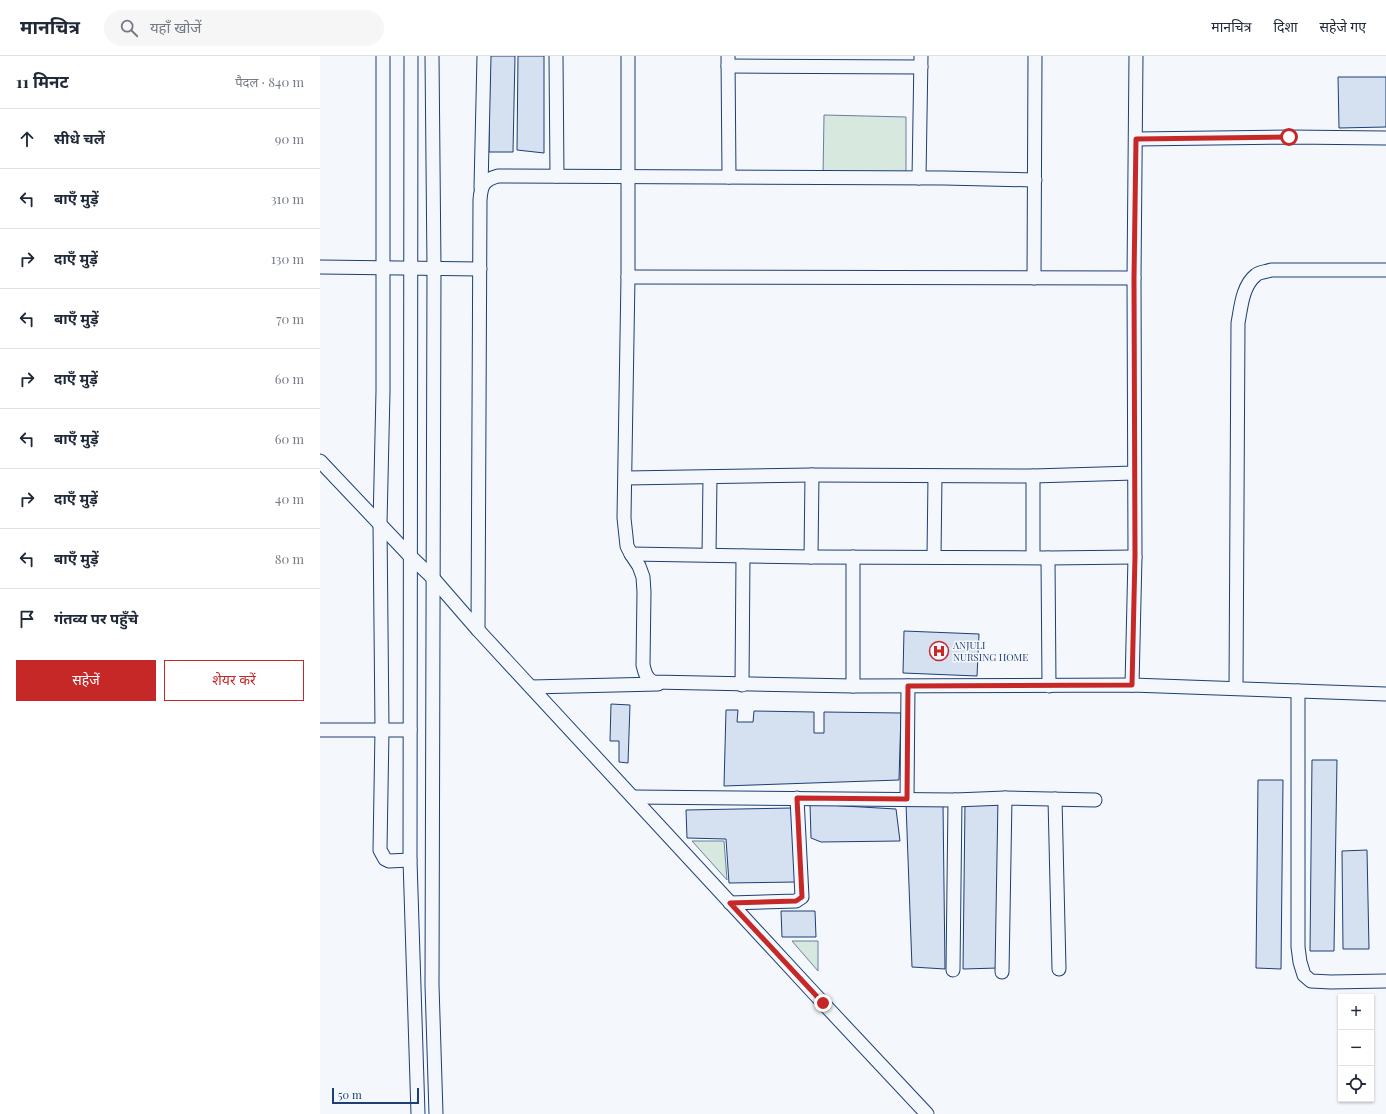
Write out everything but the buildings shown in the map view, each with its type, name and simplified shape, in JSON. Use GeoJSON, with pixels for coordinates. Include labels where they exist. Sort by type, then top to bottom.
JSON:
{"type":"FeatureCollection","features":[{"type":"Feature","properties":{"kind":"street"},"geometry":{"type":"LineString","coordinates":[[383,56],[383,391],[380,524],[382,730],[380,850],[384,859],[389,861],[410,860]]}},
{"type":"Feature","properties":{"kind":"street"},"geometry":{"type":"LineString","coordinates":[[411,56],[410,860],[418,1114]]}},
{"type":"Feature","properties":{"kind":"street"},"geometry":{"type":"LineString","coordinates":[[432,56],[434,268],[432,985],[436,1114]]}},
{"type":"Feature","properties":{"kind":"street"},"geometry":{"type":"LineString","coordinates":[[478,630],[480,200],[484,56]]}},
{"type":"Feature","properties":{"kind":"street"},"geometry":{"type":"LineString","coordinates":[[556,56],[557,176]]}},
{"type":"Feature","properties":{"kind":"street"},"geometry":{"type":"LineString","coordinates":[[628,56],[628,277],[625,532],[627,546],[639,566],[642,577],[644,592],[643,665],[645,674],[653,682],[742,685],[852,686],[1132,685],[1386,694]]}},
{"type":"Feature","properties":{"kind":"street"},"geometry":{"type":"LineString","coordinates":[[1034,278],[1035,56]]}},
{"type":"Feature","properties":{"kind":"street"},"geometry":{"type":"LineString","coordinates":[[1132,685],[1135,556],[1134,278],[1136,56]]}},
{"type":"Feature","properties":{"kind":"street"},"geometry":{"type":"LineString","coordinates":[[729,177],[728,61],[826,65],[921,61],[919,178]]}},
{"type":"Feature","properties":{"kind":"street"},"geometry":{"type":"LineString","coordinates":[[1136,139],[1289,137],[1386,138]]}},
{"type":"Feature","properties":{"kind":"street"},"geometry":{"type":"LineString","coordinates":[[481,188],[491,178],[498,176],[1035,180]]}},
{"type":"Feature","properties":{"kind":"street"},"geometry":{"type":"LineString","coordinates":[[320,268],[411,267],[480,269]]}},
{"type":"Feature","properties":{"kind":"street"},"geometry":{"type":"LineString","coordinates":[[1236,688],[1238,324],[1243,298],[1250,282],[1256,274],[1271,270],[1386,270]]}},
{"type":"Feature","properties":{"kind":"street"},"geometry":{"type":"LineString","coordinates":[[628,277],[1134,278]]}},
{"type":"Feature","properties":{"kind":"street"},"geometry":{"type":"LineString","coordinates":[[320,461],[410,556],[432,577],[478,630],[730,903],[928,1114]]}},
{"type":"Feature","properties":{"kind":"street"},"geometry":{"type":"LineString","coordinates":[[626,478],[812,475],[1033,476],[1134,473]]}},
{"type":"Feature","properties":{"kind":"street"},"geometry":{"type":"LineString","coordinates":[[810,557],[812,475]]}},
{"type":"Feature","properties":{"kind":"street"},"geometry":{"type":"LineString","coordinates":[[934,557],[935,476]]}},
{"type":"Feature","properties":{"kind":"street"},"geometry":{"type":"LineString","coordinates":[[1033,476],[1034,557]]}},
{"type":"Feature","properties":{"kind":"street"},"geometry":{"type":"LineString","coordinates":[[709,555],[710,477]]}},
{"type":"Feature","properties":{"kind":"street"},"geometry":{"type":"LineString","coordinates":[[631,554],[810,557],[1048,558],[1135,556]]}},
{"type":"Feature","properties":{"kind":"street"},"geometry":{"type":"LineString","coordinates":[[742,556],[742,685]]}},
{"type":"Feature","properties":{"kind":"street"},"geometry":{"type":"LineString","coordinates":[[852,686],[853,557]]}},
{"type":"Feature","properties":{"kind":"street"},"geometry":{"type":"LineString","coordinates":[[1048,558],[1049,686]]}},
{"type":"Feature","properties":{"kind":"street"},"geometry":{"type":"LineString","coordinates":[[531,687],[682,683]]}},
{"type":"Feature","properties":{"kind":"street"},"geometry":{"type":"LineString","coordinates":[[907,799],[908,686]]}},
{"type":"Feature","properties":{"kind":"street"},"geometry":{"type":"LineString","coordinates":[[1298,691],[1298,947],[1300,962],[1304,975],[1311,981],[1331,982],[1386,980]]}},
{"type":"Feature","properties":{"kind":"street"},"geometry":{"type":"LineString","coordinates":[[320,730],[410,730]]}},
{"type":"Feature","properties":{"kind":"street"},"geometry":{"type":"LineString","coordinates":[[633,797],[955,800],[1005,798],[1095,800]]}},
{"type":"Feature","properties":{"kind":"street"},"geometry":{"type":"LineString","coordinates":[[730,903],[796,901],[802,897],[797,798]]}},
{"type":"Feature","properties":{"kind":"street"},"geometry":{"type":"LineString","coordinates":[[1002,972],[1005,798]]}},
{"type":"Feature","properties":{"kind":"street"},"geometry":{"type":"LineString","coordinates":[[1055,799],[1059,969]]}},
{"type":"Feature","properties":{"kind":"street"},"geometry":{"type":"LineString","coordinates":[[953,970],[955,800]]}},
{"type":"Feature","properties":{"kind":"shaded area"},"geometry":{"type":"Polygon","coordinates":[[[824,115],[906,117],[906,177],[823,177],[824,115]]]}},
{"type":"Feature","properties":{"kind":"shaded area"},"geometry":{"type":"Polygon","coordinates":[[[692,841],[724,841],[727,880],[692,841]]]}},
{"type":"Feature","properties":{"kind":"shaded area"},"geometry":{"type":"Polygon","coordinates":[[[792,941],[818,941],[818,971],[792,941]]]}},
{"type":"Feature","properties":{"kind":"place","name":"ANJULI NURSING HOME"},"geometry":{"type":"Point","coordinates":[939,651]}},
{"type":"Feature","properties":{"kind":"route"},"geometry":{"type":"LineString","coordinates":[[823,1003],[730,903],[796,901],[800,900],[802,897],[797,798],[907,799],[908,686],[1132,685],[1135,556],[1134,278],[1136,139],[1289,137]]}}]}
